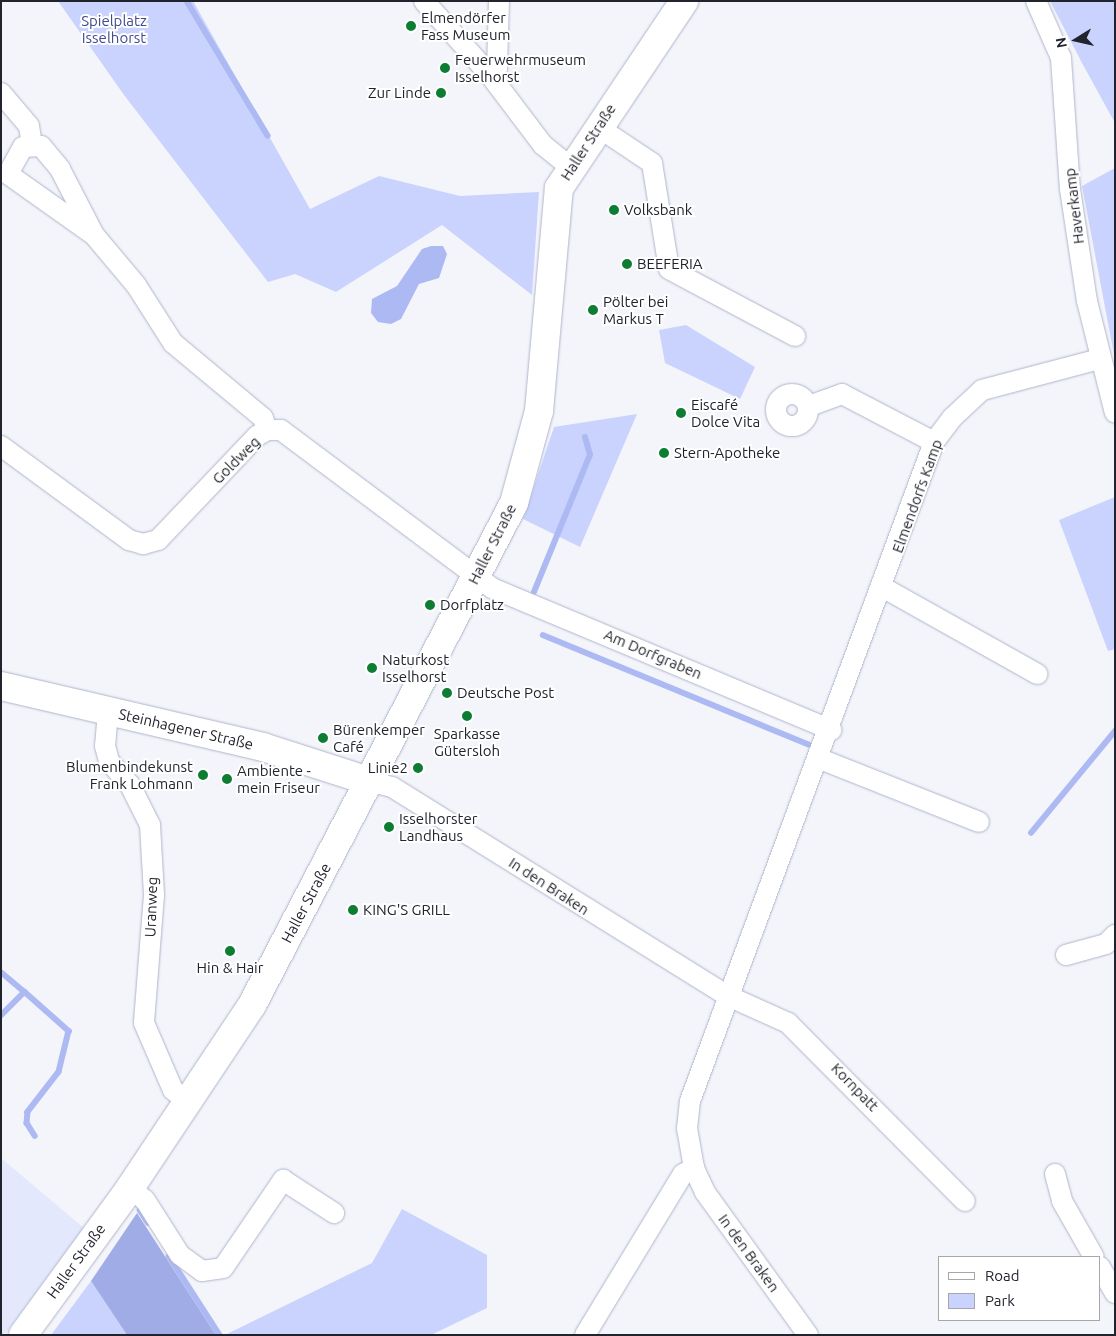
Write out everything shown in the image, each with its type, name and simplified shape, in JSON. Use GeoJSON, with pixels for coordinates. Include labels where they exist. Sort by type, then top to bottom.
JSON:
{"type":"FeatureCollection","features":[{"type":"Feature","properties":{"kind":"street"},"geometry":{"type":"LineString","coordinates":[[424,1],[490,75],[544,145],[570,166]]}},
{"type":"Feature","properties":{"kind":"street"},"geometry":{"type":"LineString","coordinates":[[490,75],[497,68],[499,1]]}},
{"type":"Feature","properties":{"kind":"street","name":"Haller Straße"},"geometry":{"type":"LineString","coordinates":[[23,1335],[130,1188],[252,1005],[514,503],[526,464],[540,397],[555,209],[570,166],[684,1]]}},
{"type":"Feature","properties":{"kind":"street","name":"Haverkamp"},"geometry":{"type":"LineString","coordinates":[[1036,1],[1062,58],[1070,189],[1099,359],[1115,412]]}},
{"type":"Feature","properties":{"kind":"street"},"geometry":{"type":"LineString","coordinates":[[1,92],[28,126],[32,144]]}},
{"type":"Feature","properties":{"kind":"street"},"geometry":{"type":"LineString","coordinates":[[598,127],[652,163],[669,269],[795,336]]}},
{"type":"Feature","properties":{"kind":"street"},"geometry":{"type":"LineString","coordinates":[[94,235],[8,174],[23,147],[32,144],[41,146],[60,169],[94,235],[136,285],[173,343],[263,418],[267,430]]}},
{"type":"Feature","properties":{"kind":"street","name":"Elmendorfs Kamp"},"geometry":{"type":"LineString","coordinates":[[831,730],[884,588],[934,442],[952,418],[982,390],[1099,359]]}},
{"type":"Feature","properties":{"kind":"street"},"geometry":{"type":"LineString","coordinates":[[809,406],[842,394],[934,442]]}},
{"type":"Feature","properties":{"kind":"street","name":"Goldweg"},"geometry":{"type":"LineString","coordinates":[[1,446],[129,540],[143,544],[158,540],[267,430],[281,430],[475,578]]}},
{"type":"Feature","properties":{"kind":"street","name":"Am Dorfgraben"},"geometry":{"type":"LineString","coordinates":[[475,578],[831,730]]}},
{"type":"Feature","properties":{"kind":"street"},"geometry":{"type":"LineString","coordinates":[[884,588],[1037,674]]}},
{"type":"Feature","properties":{"kind":"street","name":"Steinhagener Straße"},"geometry":{"type":"LineString","coordinates":[[1,686],[263,747],[368,781]]}},
{"type":"Feature","properties":{"kind":"street","name":"Uranweg"},"geometry":{"type":"LineString","coordinates":[[108,712],[105,746],[109,762],[130,785],[150,825],[154,895],[144,1024],[172,1090],[188,1102]]}},
{"type":"Feature","properties":{"kind":"street","name":"In den Braken"},"geometry":{"type":"LineString","coordinates":[[808,1335],[705,1192],[694,1168],[687,1129],[690,1101],[728,996],[831,730]]}},
{"type":"Feature","properties":{"kind":"street"},"geometry":{"type":"LineString","coordinates":[[820,759],[979,822]]}},
{"type":"Feature","properties":{"kind":"street","name":"In den Braken"},"geometry":{"type":"LineString","coordinates":[[368,781],[400,792],[728,996]]}},
{"type":"Feature","properties":{"kind":"street"},"geometry":{"type":"LineString","coordinates":[[1066,954],[1106,944],[1115,935]]}},
{"type":"Feature","properties":{"kind":"street","name":"Kornpatt"},"geometry":{"type":"LineString","coordinates":[[728,996],[753,1004],[806,1037],[965,1201]]}},
{"type":"Feature","properties":{"kind":"street"},"geometry":{"type":"LineString","coordinates":[[585,1335],[683,1174],[694,1168]]}},
{"type":"Feature","properties":{"kind":"street"},"geometry":{"type":"LineString","coordinates":[[1055,1174],[1062,1201],[1093,1256]]}},
{"type":"Feature","properties":{"kind":"street"},"geometry":{"type":"LineString","coordinates":[[130,1188],[145,1200],[180,1255],[202,1271],[224,1268],[282,1180],[334,1213]]}},
{"type":"Feature","properties":{"kind":"street"},"geometry":{"type":"LineString","coordinates":[[1101,1269],[1115,1293]]}},
{"type":"Feature","properties":{"kind":"shaded area"},"geometry":{"type":"Polygon","coordinates":[[[431,246],[443,246],[447,254],[439,278],[419,284],[401,319],[391,324],[378,322],[371,313],[372,299],[397,286],[422,249],[431,246]]]}},
{"type":"Feature","properties":{"kind":"shaded area"},"geometry":{"type":"Polygon","coordinates":[[[1,1158],[84,1228],[4,1335],[1,1335],[1,1158]]]}},
{"type":"Feature","properties":{"kind":"shaded area"},"geometry":{"type":"Polygon","coordinates":[[[137,1213],[216,1335],[127,1335],[91,1281],[137,1213]]]}},
{"type":"Feature","properties":{"kind":"green space","name":"Spielplatz Isselhorst"},"geometry":{"type":"Polygon","coordinates":[[[58,1],[193,1],[310,209],[379,176],[460,196],[539,192],[532,295],[442,225],[336,292],[295,274],[268,282],[124,95],[58,1]]]}},
{"type":"Feature","properties":{"kind":"green space"},"geometry":{"type":"Polygon","coordinates":[[[1050,1],[1115,1],[1115,123],[1082,63],[1050,1]]]}},
{"type":"Feature","properties":{"kind":"green space"},"geometry":{"type":"Polygon","coordinates":[[[1115,168],[1115,360],[1082,186],[1115,168]]]}},
{"type":"Feature","properties":{"kind":"green space"},"geometry":{"type":"Polygon","coordinates":[[[686,325],[755,367],[740,399],[665,363],[659,330],[686,325]]]}},
{"type":"Feature","properties":{"kind":"green space"},"geometry":{"type":"Polygon","coordinates":[[[637,414],[580,547],[523,519],[554,427],[637,414]]]}},
{"type":"Feature","properties":{"kind":"green space"},"geometry":{"type":"Polygon","coordinates":[[[1115,497],[1115,649],[1108,651],[1059,520],[1115,497]]]}},
{"type":"Feature","properties":{"kind":"green space"},"geometry":{"type":"Polygon","coordinates":[[[402,1209],[487,1255],[487,1308],[431,1335],[225,1335],[372,1263],[402,1209]]]}},
{"type":"Feature","properties":{"kind":"green space"},"geometry":{"type":"Polygon","coordinates":[[[91,1281],[127,1335],[51,1335],[91,1281]]]}},
{"type":"Feature","properties":{"kind":"waterway"},"geometry":{"type":"LineString","coordinates":[[187,1],[268,136]]}},
{"type":"Feature","properties":{"kind":"waterway"},"geometry":{"type":"LineString","coordinates":[[534,592],[590,455],[585,438]]}},
{"type":"Feature","properties":{"kind":"waterway"},"geometry":{"type":"LineString","coordinates":[[543,635],[808,744]]}},
{"type":"Feature","properties":{"kind":"waterway"},"geometry":{"type":"LineString","coordinates":[[1031,833],[1115,731]]}},
{"type":"Feature","properties":{"kind":"waterway"},"geometry":{"type":"LineString","coordinates":[[1,972],[25,992],[1,1016]]}},
{"type":"Feature","properties":{"kind":"waterway"},"geometry":{"type":"LineString","coordinates":[[25,992],[69,1031],[59,1072],[28,1112],[27,1123],[35,1136]]}},
{"type":"Feature","properties":{"kind":"waterway"},"geometry":{"type":"LineString","coordinates":[[140,1210],[148,1223]]}},
{"type":"Feature","properties":{"kind":"waterway"},"geometry":{"type":"LineString","coordinates":[[169,1256],[220,1335]]}},
{"type":"Feature","properties":{"kind":"place","name":"Elmendörfer Fass Museum"},"geometry":{"type":"Point","coordinates":[411,26]}},
{"type":"Feature","properties":{"kind":"place","name":"Feuerwehrmuseum Isselhorst"},"geometry":{"type":"Point","coordinates":[445,68]}},
{"type":"Feature","properties":{"kind":"place","name":"Zur Linde"},"geometry":{"type":"Point","coordinates":[441,93]}},
{"type":"Feature","properties":{"kind":"place","name":"Volksbank"},"geometry":{"type":"Point","coordinates":[614,210]}},
{"type":"Feature","properties":{"kind":"place","name":"BEEFERIA"},"geometry":{"type":"Point","coordinates":[627,264]}},
{"type":"Feature","properties":{"kind":"place","name":"Pölter bei Markus T"},"geometry":{"type":"Point","coordinates":[593,310]}},
{"type":"Feature","properties":{"kind":"place","name":"Eiscafé Dolce Vita"},"geometry":{"type":"Point","coordinates":[681,413]}},
{"type":"Feature","properties":{"kind":"place","name":"Stern-Apotheke"},"geometry":{"type":"Point","coordinates":[664,453]}},
{"type":"Feature","properties":{"kind":"place","name":"Dorfplatz"},"geometry":{"type":"Point","coordinates":[430,605]}},
{"type":"Feature","properties":{"kind":"place","name":"Naturkost Isselhorst"},"geometry":{"type":"Point","coordinates":[372,668]}},
{"type":"Feature","properties":{"kind":"place","name":"Deutsche Post"},"geometry":{"type":"Point","coordinates":[447,693]}},
{"type":"Feature","properties":{"kind":"place","name":"Sparkasse Gütersloh"},"geometry":{"type":"Point","coordinates":[467,716]}},
{"type":"Feature","properties":{"kind":"place","name":"Bürenkemper Café"},"geometry":{"type":"Point","coordinates":[323,738]}},
{"type":"Feature","properties":{"kind":"place","name":"Linie2"},"geometry":{"type":"Point","coordinates":[418,768]}},
{"type":"Feature","properties":{"kind":"place","name":"Blumenbindekunst Frank Lohmann"},"geometry":{"type":"Point","coordinates":[203,775]}},
{"type":"Feature","properties":{"kind":"place","name":"Ambiente - mein Friseur"},"geometry":{"type":"Point","coordinates":[227,779]}},
{"type":"Feature","properties":{"kind":"place","name":"Isselhorster Landhaus"},"geometry":{"type":"Point","coordinates":[389,827]}},
{"type":"Feature","properties":{"kind":"place","name":"KING'S GRILL"},"geometry":{"type":"Point","coordinates":[353,910]}},
{"type":"Feature","properties":{"kind":"place","name":"Hin & Hair"},"geometry":{"type":"Point","coordinates":[230,951]}}]}
